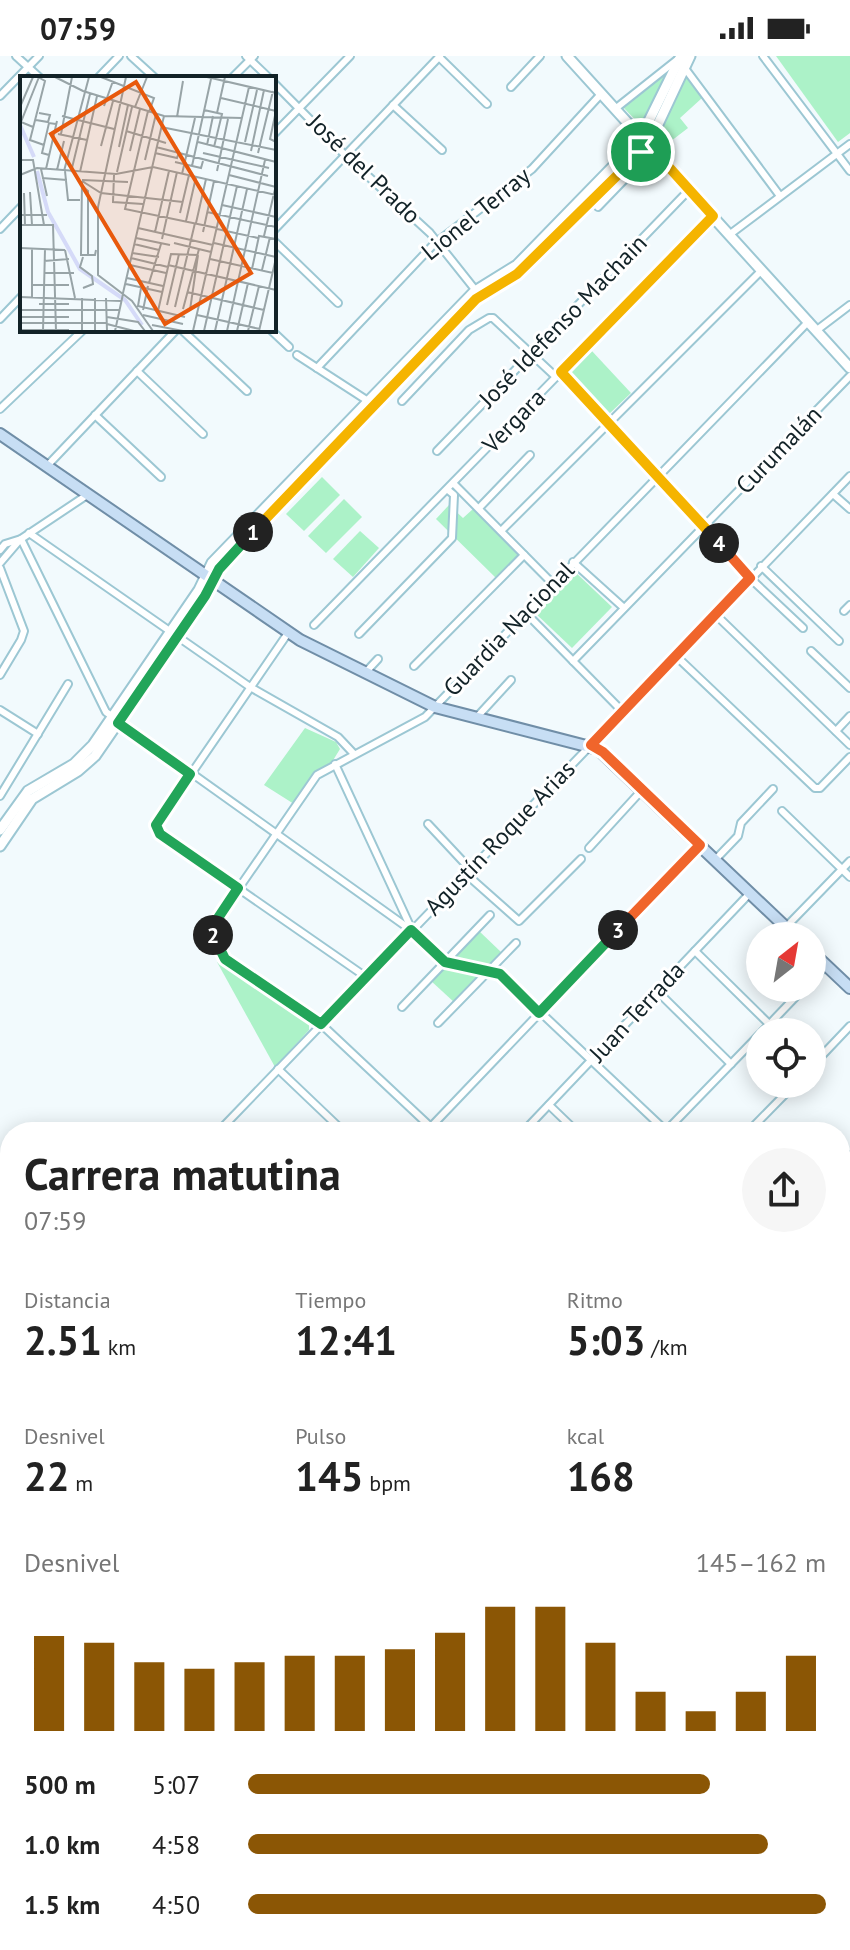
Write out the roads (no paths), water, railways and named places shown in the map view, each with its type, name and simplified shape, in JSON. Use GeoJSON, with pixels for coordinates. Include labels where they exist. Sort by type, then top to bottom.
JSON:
{"type":"FeatureCollection","features":[{"type":"Feature","properties":{"kind":"main road"},"geometry":{"type":"LineString","coordinates":[[567,56],[850,368]]}},
{"type":"Feature","properties":{"kind":"main road"},"geometry":{"type":"LineString","coordinates":[[209,579],[212,563],[368,401],[478,294],[517,265],[647,144],[681,60],[690,56]]}},
{"type":"Feature","properties":{"kind":"main road"},"geometry":{"type":"LineString","coordinates":[[0,846],[32,799],[88,763],[209,579],[478,294]]}},
{"type":"Feature","properties":{"kind":"main road"},"geometry":{"type":"LineString","coordinates":[[0,434],[288,633],[435,707],[591,745],[603,752],[781,922]]}},
{"type":"Feature","properties":{"kind":"main road"},"geometry":{"type":"LineString","coordinates":[[0,830],[23,796],[81,759],[115,721]]}},
{"type":"Feature","properties":{"kind":"main road"},"geometry":{"type":"LineString","coordinates":[[826,965],[850,988]]}},
{"type":"Feature","properties":{"kind":"street"},"geometry":{"type":"LineString","coordinates":[[16,56],[38,76]]}},
{"type":"Feature","properties":{"kind":"street"},"geometry":{"type":"LineString","coordinates":[[0,96],[39,56]]}},
{"type":"Feature","properties":{"kind":"street"},"geometry":{"type":"LineString","coordinates":[[100,76],[119,56]]}},
{"type":"Feature","properties":{"kind":"street"},"geometry":{"type":"LineString","coordinates":[[131,56],[153,76]]}},
{"type":"Feature","properties":{"kind":"street"},"geometry":{"type":"LineString","coordinates":[[276,132],[350,56]]}},
{"type":"Feature","properties":{"kind":"street"},"geometry":{"type":"LineString","coordinates":[[511,87],[540,56]]}},
{"type":"Feature","properties":{"kind":"street"},"geometry":{"type":"LineString","coordinates":[[763,56],[850,171]]}},
{"type":"Feature","properties":{"kind":"street"},"geometry":{"type":"LineString","coordinates":[[234,76],[250,57],[267,76]]}},
{"type":"Feature","properties":{"kind":"street"},"geometry":{"type":"LineString","coordinates":[[276,228],[440,57],[487,104]]}},
{"type":"Feature","properties":{"kind":"street"},"geometry":{"type":"LineString","coordinates":[[615,109],[666,66],[681,60],[780,196]]}},
{"type":"Feature","properties":{"kind":"street","name":"José del Prado"},"geometry":{"type":"LineString","coordinates":[[276,85],[437,241],[478,294]]}},
{"type":"Feature","properties":{"kind":"street","name":"Lionel Terray"},"geometry":{"type":"LineString","coordinates":[[317,368],[437,241],[532,169],[601,94]]}},
{"type":"Feature","properties":{"kind":"street"},"geometry":{"type":"LineString","coordinates":[[393,105],[442,150]]}},
{"type":"Feature","properties":{"kind":"street"},"geometry":{"type":"LineString","coordinates":[[598,207],[647,144]]}},
{"type":"Feature","properties":{"kind":"street"},"geometry":{"type":"LineString","coordinates":[[729,235],[850,144]]}},
{"type":"Feature","properties":{"kind":"street","name":"José Idefenso Machain"},"geometry":{"type":"LineString","coordinates":[[437,451],[689,190]]}},
{"type":"Feature","properties":{"kind":"street"},"geometry":{"type":"LineString","coordinates":[[0,229],[20,208]]}},
{"type":"Feature","properties":{"kind":"street","name":"Vergara"},"geometry":{"type":"LineString","coordinates":[[314,625],[713,216]]}},
{"type":"Feature","properties":{"kind":"street"},"geometry":{"type":"LineString","coordinates":[[276,243],[338,303]]}},
{"type":"Feature","properties":{"kind":"street"},"geometry":{"type":"LineString","coordinates":[[501,531],[761,271]]}},
{"type":"Feature","properties":{"kind":"street"},"geometry":{"type":"LineString","coordinates":[[0,319],[20,298]]}},
{"type":"Feature","properties":{"kind":"street"},"geometry":{"type":"LineString","coordinates":[[817,330],[850,305]]}},
{"type":"Feature","properties":{"kind":"street"},"geometry":{"type":"LineString","coordinates":[[402,401],[469,330],[493,318],[530,355],[558,375],[608,422],[750,578],[803,628]]}},
{"type":"Feature","properties":{"kind":"street","name":"Guardia Nacional"},"geometry":{"type":"LineString","coordinates":[[321,1024],[225,959],[219,952],[212,927],[275,834],[317,775],[418,721],[435,707],[809,321]]}},
{"type":"Feature","properties":{"kind":"street"},"geometry":{"type":"LineString","coordinates":[[0,409],[81,332]]}},
{"type":"Feature","properties":{"kind":"street"},"geometry":{"type":"LineString","coordinates":[[47,466],[174,332]]}},
{"type":"Feature","properties":{"kind":"street"},"geometry":{"type":"LineString","coordinates":[[184,332],[247,391]]}},
{"type":"Feature","properties":{"kind":"street"},"geometry":{"type":"LineString","coordinates":[[273,332],[289,347]]}},
{"type":"Feature","properties":{"kind":"street"},"geometry":{"type":"LineString","coordinates":[[297,355],[368,401]]}},
{"type":"Feature","properties":{"kind":"street"},"geometry":{"type":"LineString","coordinates":[[137,371],[203,434]]}},
{"type":"Feature","properties":{"kind":"street","name":"Curumalán"},"geometry":{"type":"LineString","coordinates":[[573,661],[850,376]]}},
{"type":"Feature","properties":{"kind":"street"},"geometry":{"type":"LineString","coordinates":[[95,415],[161,477]]}},
{"type":"Feature","properties":{"kind":"street"},"geometry":{"type":"LineString","coordinates":[[479,508],[530,455]]}},
{"type":"Feature","properties":{"kind":"street","name":"Agustín Roque Arias"},"geometry":{"type":"LineString","coordinates":[[228,1122],[850,476]]}},
{"type":"Feature","properties":{"kind":"street"},"geometry":{"type":"LineString","coordinates":[[451,487],[479,508],[553,584]]}},
{"type":"Feature","properties":{"kind":"street"},"geometry":{"type":"LineString","coordinates":[[359,634],[452,538],[454,495],[451,487]]}},
{"type":"Feature","properties":{"kind":"street"},"geometry":{"type":"LineString","coordinates":[[833,494],[850,509]]}},
{"type":"Feature","properties":{"kind":"street"},"geometry":{"type":"LineString","coordinates":[[0,675],[23,634],[23,627],[0,566],[21,539],[87,495]]}},
{"type":"Feature","properties":{"kind":"street"},"geometry":{"type":"LineString","coordinates":[[29,533],[250,687],[338,737],[354,754]]}},
{"type":"Feature","properties":{"kind":"street"},"geometry":{"type":"LineString","coordinates":[[0,550],[5,544],[21,539]]}},
{"type":"Feature","properties":{"kind":"street"},"geometry":{"type":"LineString","coordinates":[[21,539],[106,712],[115,721],[411,930],[445,962],[500,974],[655,1122]]}},
{"type":"Feature","properties":{"kind":"street"},"geometry":{"type":"LineString","coordinates":[[414,666],[524,555]]}},
{"type":"Feature","properties":{"kind":"street"},"geometry":{"type":"LineString","coordinates":[[573,562],[624,608]]}},
{"type":"Feature","properties":{"kind":"street"},"geometry":{"type":"LineString","coordinates":[[761,566],[839,641]]}},
{"type":"Feature","properties":{"kind":"street"},"geometry":{"type":"LineString","coordinates":[[525,612],[622,711]]}},
{"type":"Feature","properties":{"kind":"street"},"geometry":{"type":"LineString","coordinates":[[715,614],[850,745]]}},
{"type":"Feature","properties":{"kind":"street"},"geometry":{"type":"LineString","coordinates":[[288,633],[156,825],[160,834],[366,977]]}},
{"type":"Feature","properties":{"kind":"street"},"geometry":{"type":"LineString","coordinates":[[811,651],[850,688]]}},
{"type":"Feature","properties":{"kind":"street"},"geometry":{"type":"LineString","coordinates":[[675,655],[812,786],[820,788],[850,757]]}},
{"type":"Feature","properties":{"kind":"street"},"geometry":{"type":"LineString","coordinates":[[365,673],[378,659]]}},
{"type":"Feature","properties":{"kind":"street"},"geometry":{"type":"LineString","coordinates":[[477,717],[511,680]]}},
{"type":"Feature","properties":{"kind":"street"},"geometry":{"type":"LineString","coordinates":[[0,796],[68,684]]}},
{"type":"Feature","properties":{"kind":"street"},"geometry":{"type":"LineString","coordinates":[[0,710],[38,734]]}},
{"type":"Feature","properties":{"kind":"street"},"geometry":{"type":"LineString","coordinates":[[836,731],[850,716]]}},
{"type":"Feature","properties":{"kind":"street"},"geometry":{"type":"LineString","coordinates":[[335,764],[411,930]]}},
{"type":"Feature","properties":{"kind":"street"},"geometry":{"type":"LineString","coordinates":[[715,860],[738,836],[741,823],[773,789]]}},
{"type":"Feature","properties":{"kind":"street"},"geometry":{"type":"LineString","coordinates":[[589,848],[642,790]]}},
{"type":"Feature","properties":{"kind":"street"},"geometry":{"type":"LineString","coordinates":[[782,811],[850,877]]}},
{"type":"Feature","properties":{"kind":"street"},"geometry":{"type":"LineString","coordinates":[[428,824],[468,871],[519,921],[581,859]]}},
{"type":"Feature","properties":{"kind":"street"},"geometry":{"type":"LineString","coordinates":[[438,1122],[700,845]]}},
{"type":"Feature","properties":{"kind":"street"},"geometry":{"type":"LineString","coordinates":[[791,922],[850,861]]}},
{"type":"Feature","properties":{"kind":"street","name":"Juan Terrada"},"geometry":{"type":"LineString","coordinates":[[533,1122],[750,893]]}},
{"type":"Feature","properties":{"kind":"street"},"geometry":{"type":"LineString","coordinates":[[402,1007],[490,915]]}},
{"type":"Feature","properties":{"kind":"street"},"geometry":{"type":"LineString","coordinates":[[438,1023],[516,943]]}},
{"type":"Feature","properties":{"kind":"street"},"geometry":{"type":"LineString","coordinates":[[695,951],[763,1018]]}},
{"type":"Feature","properties":{"kind":"street"},"geometry":{"type":"LineString","coordinates":[[657,991],[731,1064]]}},
{"type":"Feature","properties":{"kind":"street"},"geometry":{"type":"LineString","coordinates":[[775,1018],[790,1002]]}},
{"type":"Feature","properties":{"kind":"street"},"geometry":{"type":"LineString","coordinates":[[321,1024],[423,1122]]}},
{"type":"Feature","properties":{"kind":"street"},"geometry":{"type":"LineString","coordinates":[[826,1051],[850,1026]]}},
{"type":"Feature","properties":{"kind":"street"},"geometry":{"type":"LineString","coordinates":[[676,1122],[746,1048]]}},
{"type":"Feature","properties":{"kind":"street"},"geometry":{"type":"LineString","coordinates":[[278,1069],[334,1122]]}},
{"type":"Feature","properties":{"kind":"street"},"geometry":{"type":"LineString","coordinates":[[758,1122],[781,1098]]}},
{"type":"Feature","properties":{"kind":"street"},"geometry":{"type":"LineString","coordinates":[[549,1105],[567,1122]]}}]}
